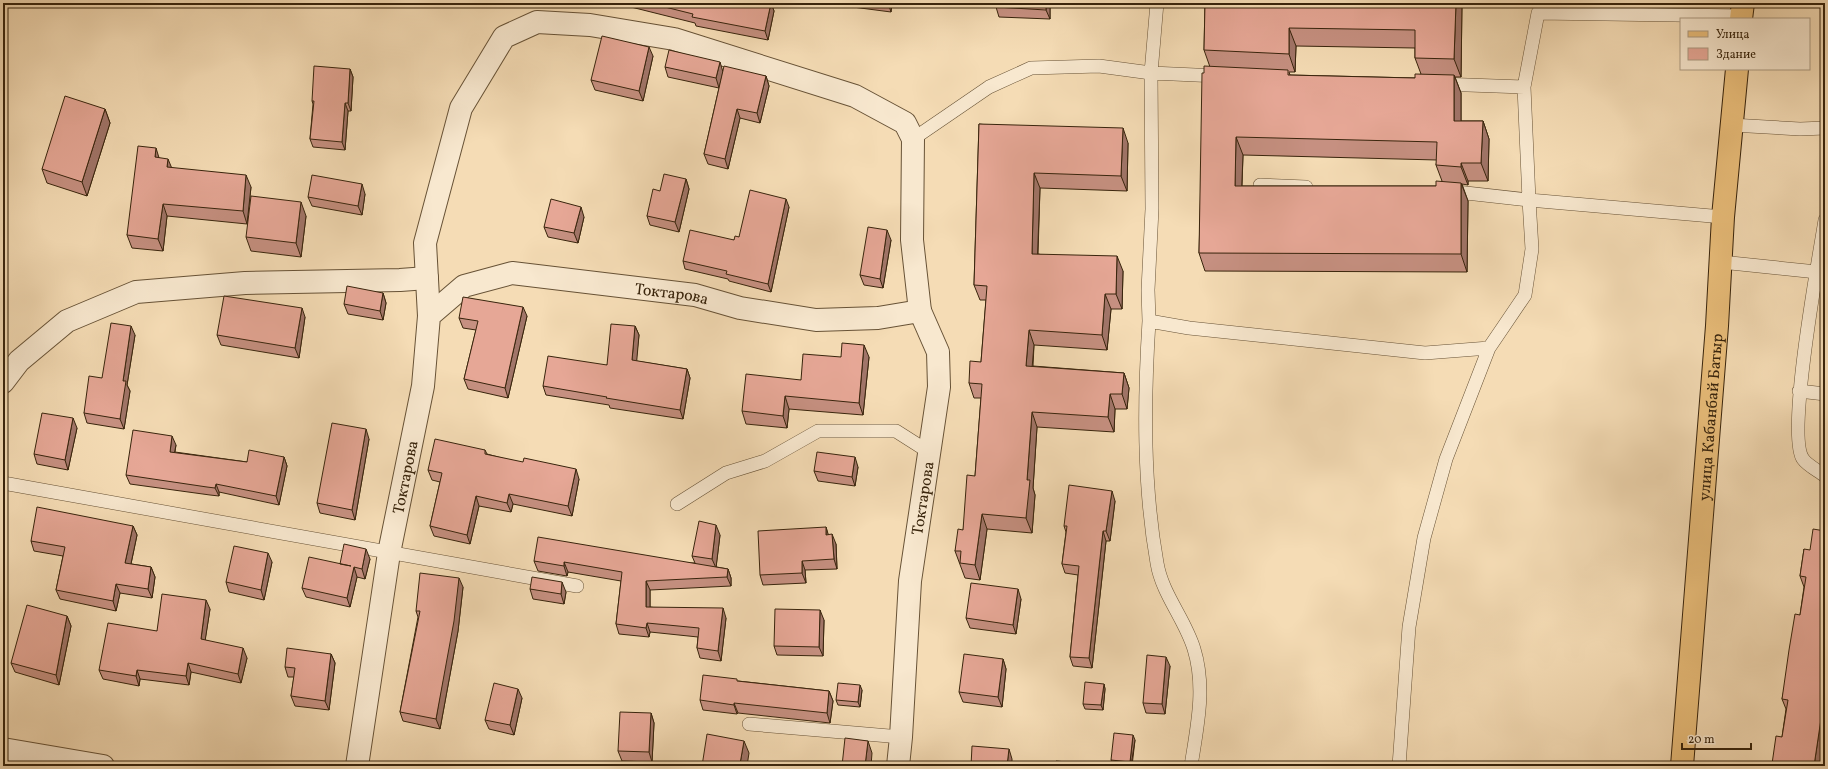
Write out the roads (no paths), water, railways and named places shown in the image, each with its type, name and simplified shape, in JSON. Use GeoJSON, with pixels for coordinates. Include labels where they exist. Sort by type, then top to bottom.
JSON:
{"type":"FeatureCollection","features":[{"type":"Feature","properties":{"kind":"main road","name":"улица Кабанбай Батыр"},"geometry":{"type":"LineString","coordinates":[[1682,766],[1721,262],[1723,217],[1737,70]]}},
{"type":"Feature","properties":{"kind":"street"},"geometry":{"type":"LineString","coordinates":[[429,316],[425,243],[461,108],[504,37],[537,22],[590,25],[674,39],[855,96],[906,122],[913,139],[912,240],[920,311]]}},
{"type":"Feature","properties":{"kind":"street","name":"Токтарова"},"geometry":{"type":"LineString","coordinates":[[357,766],[389,552],[423,386],[429,316],[464,286],[512,273],[695,295],[740,308],[816,320],[878,318],[920,311],[938,352],[939,387],[910,581],[898,766]]}},
{"type":"Feature","properties":{"kind":"street"},"geometry":{"type":"LineString","coordinates":[[3,382],[19,361],[66,321],[136,292],[245,283],[400,280],[427,278]]}},
{"type":"Feature","properties":{"kind":"street"},"geometry":{"type":"LineString","coordinates":[[3,749],[102,766]]}},
{"type":"Feature","properties":{"kind":"lane"},"geometry":{"type":"LineString","coordinates":[[1157,3],[1151,73],[1152,209],[1148,290],[1149,321],[1145,387],[1151,526],[1157,565],[1162,581],[1194,649],[1199,674],[1201,705],[1191,766]]}},
{"type":"Feature","properties":{"kind":"lane"},"geometry":{"type":"LineString","coordinates":[[1399,766],[1409,626],[1424,538],[1446,459],[1489,348],[1525,295],[1532,249],[1524,87],[1538,8],[1742,12]]}},
{"type":"Feature","properties":{"kind":"lane"},"geometry":{"type":"LineString","coordinates":[[913,139],[989,87],[1031,68],[1099,66],[1151,73],[1227,77]]}},
{"type":"Feature","properties":{"kind":"lane"},"geometry":{"type":"LineString","coordinates":[[1430,84],[1524,87]]}},
{"type":"Feature","properties":{"kind":"lane"},"geometry":{"type":"LineString","coordinates":[[1731,125],[1800,129],[1825,128]]}},
{"type":"Feature","properties":{"kind":"lane"},"geometry":{"type":"LineString","coordinates":[[1260,185],[1322,187]]}},
{"type":"Feature","properties":{"kind":"lane"},"geometry":{"type":"LineString","coordinates":[[1438,191],[1723,217]]}},
{"type":"Feature","properties":{"kind":"lane"},"geometry":{"type":"LineString","coordinates":[[1825,220],[1799,391],[1798,440],[1803,459],[1825,476]]}},
{"type":"Feature","properties":{"kind":"lane"},"geometry":{"type":"LineString","coordinates":[[1721,262],[1817,272]]}},
{"type":"Feature","properties":{"kind":"lane"},"geometry":{"type":"LineString","coordinates":[[1149,321],[1189,328],[1426,353],[1489,348]]}},
{"type":"Feature","properties":{"kind":"lane"},"geometry":{"type":"LineString","coordinates":[[1799,391],[1825,394]]}},
{"type":"Feature","properties":{"kind":"lane"},"geometry":{"type":"LineString","coordinates":[[677,504],[726,473],[765,461],[818,431],[896,431],[929,452]]}},
{"type":"Feature","properties":{"kind":"lane"},"geometry":{"type":"LineString","coordinates":[[3,483],[577,586]]}},
{"type":"Feature","properties":{"kind":"lane"},"geometry":{"type":"LineString","coordinates":[[749,724],[901,737]]}}]}
